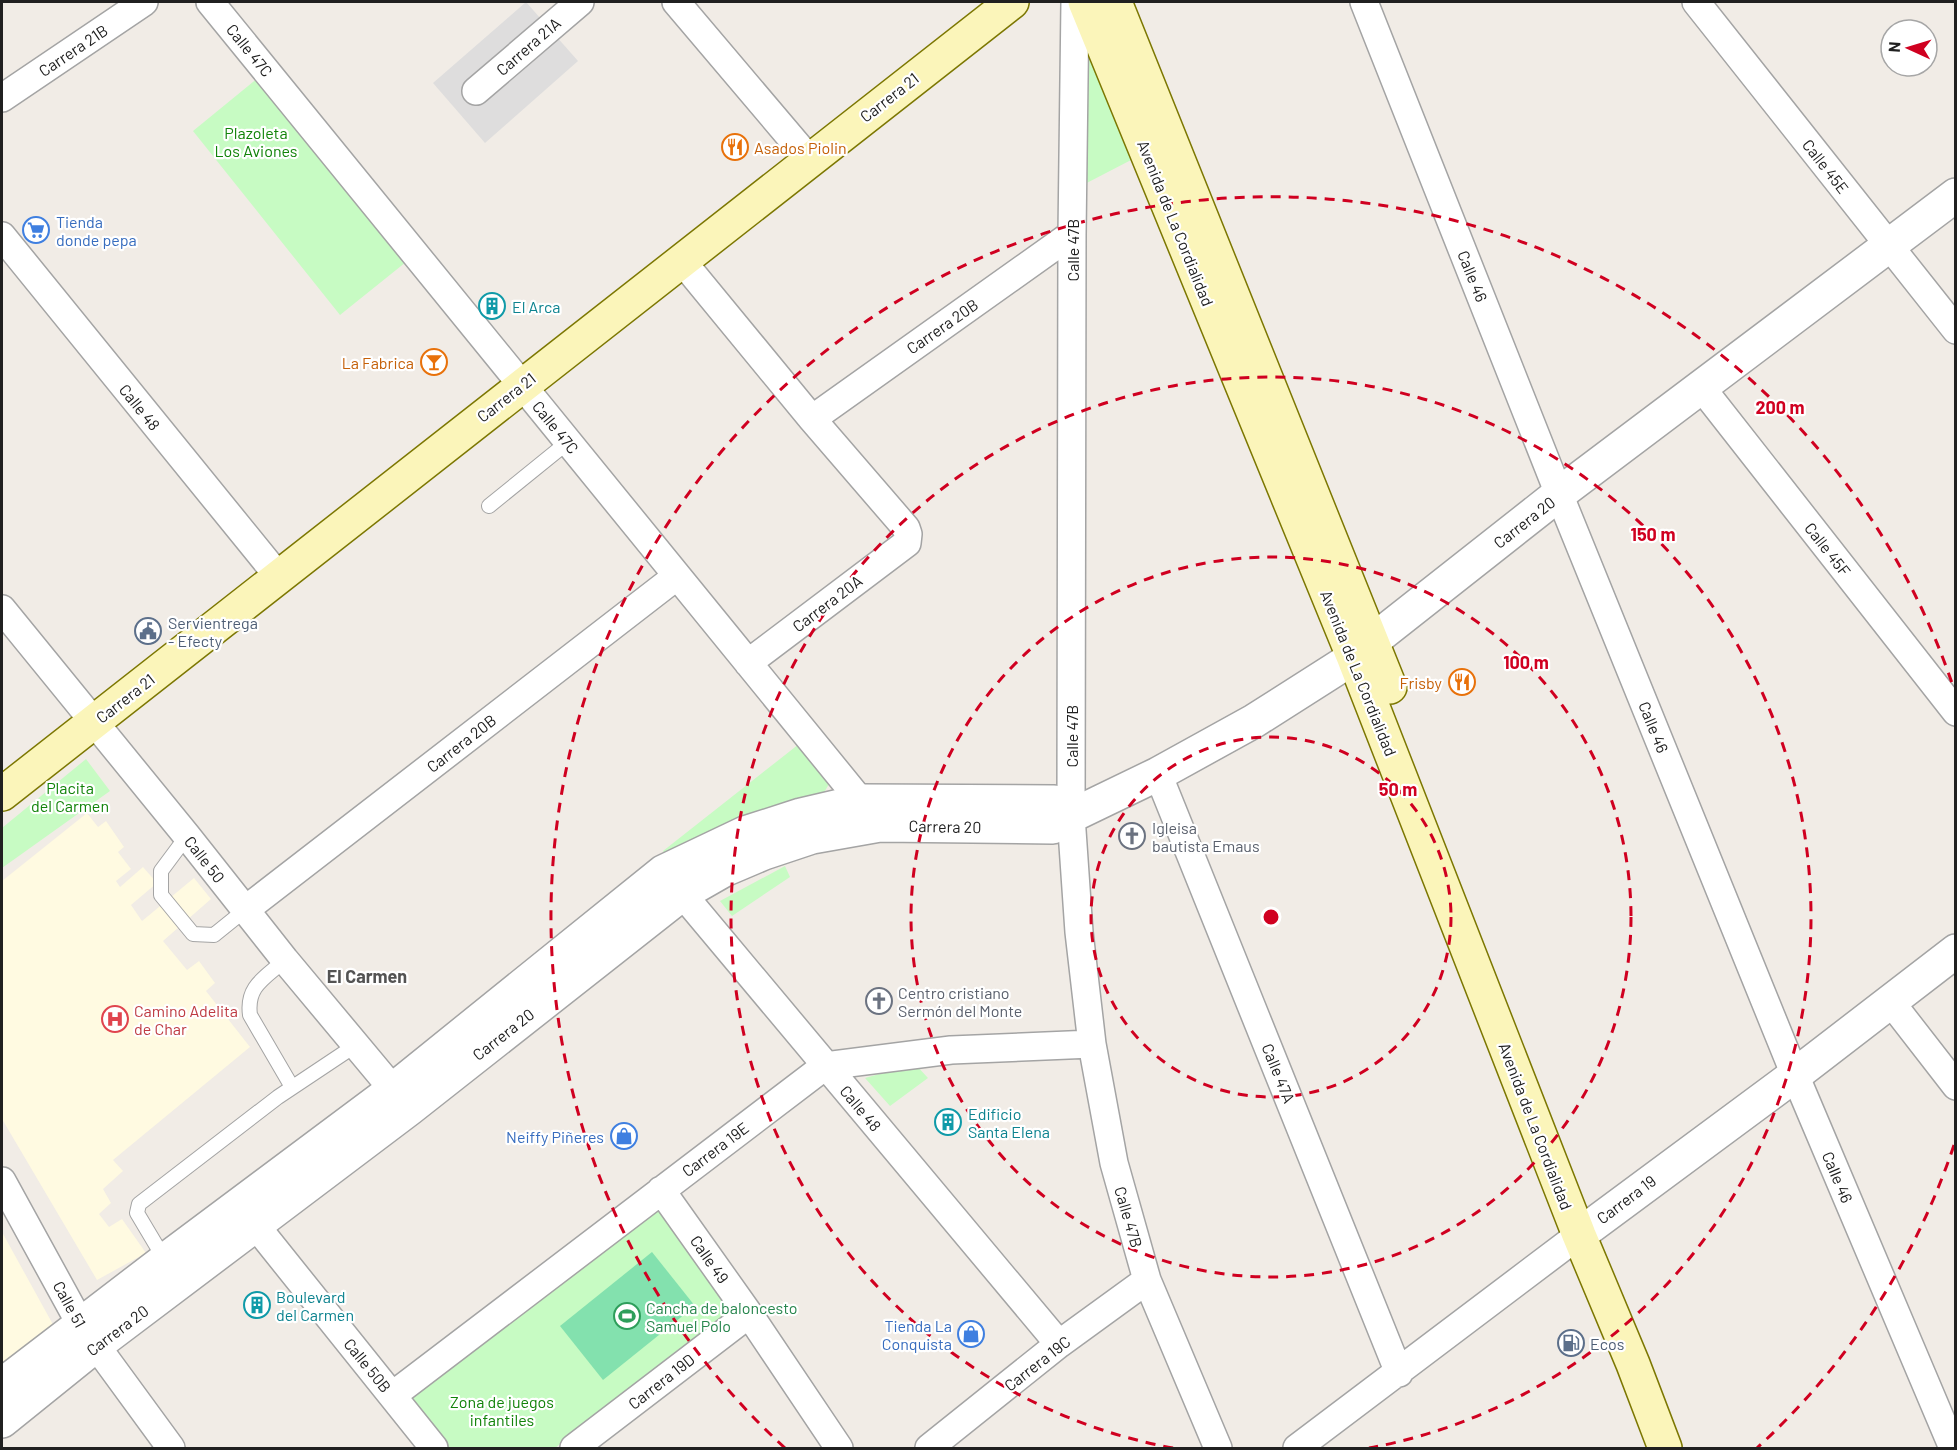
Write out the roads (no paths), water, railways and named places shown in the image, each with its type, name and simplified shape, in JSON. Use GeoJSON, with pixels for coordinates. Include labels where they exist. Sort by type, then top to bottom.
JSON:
{"type":"FeatureCollection","features":[{"type":"Feature","properties":{"kind":"main road","name":"Carrera 21"},"geometry":{"type":"LineString","coordinates":[[2,794],[1012,2]]}},
{"type":"Feature","properties":{"kind":"main road","name":"Avenida de La Cordialidad"},"geometry":{"type":"LineString","coordinates":[[1085,2],[1363,649]]}},
{"type":"Feature","properties":{"kind":"main road","name":"Avenida de La Cordialidad"},"geometry":{"type":"LineString","coordinates":[[1114,2],[1588,1228],[1633,1364],[1665,1449]]}},
{"type":"Feature","properties":{"kind":"main road","name":"Avenida de La Cordialidad"},"geometry":{"type":"LineString","coordinates":[[1588,1228],[1688,1449]]}},
{"type":"Feature","properties":{"kind":"street","name":"Carrera 21B"},"geometry":{"type":"LineString","coordinates":[[2,99],[144,2]]}},
{"type":"Feature","properties":{"kind":"street","name":"Calle 47C"},"geometry":{"type":"LineString","coordinates":[[210,2],[871,813]]}},
{"type":"Feature","properties":{"kind":"street","name":"Carrera 21A"},"geometry":{"type":"LineString","coordinates":[[476,91],[580,2]]}},
{"type":"Feature","properties":{"kind":"street"},"geometry":{"type":"LineString","coordinates":[[676,2],[809,159]]}},
{"type":"Feature","properties":{"kind":"street","name":"Calle 47B"},"geometry":{"type":"LineString","coordinates":[[1076,2],[1072,234],[1071,816],[1079,932],[1092,1044],[1114,1163],[1147,1280],[1217,1448]]}},
{"type":"Feature","properties":{"kind":"street","name":"Calle 46"},"geometry":{"type":"LineString","coordinates":[[1364,2],[1559,494],[1795,1075],[1953,1449]]}},
{"type":"Feature","properties":{"kind":"street","name":"Calle 45E"},"geometry":{"type":"LineString","coordinates":[[1696,2],[1956,330]]}},
{"type":"Feature","properties":{"kind":"street","name":"Carrera 20"},"geometry":{"type":"LineString","coordinates":[[2,1385],[88,1336],[256,1226],[401,1099],[673,883],[745,833],[801,815],[871,813],[1053,827],[1158,774],[1254,721],[1363,649],[1559,494],[1956,195]]}},
{"type":"Feature","properties":{"kind":"street","name":"Carrera 20B"},"geometry":{"type":"LineString","coordinates":[[812,418],[1072,234]]}},
{"type":"Feature","properties":{"kind":"street","name":"Calle 48"},"geometry":{"type":"LineString","coordinates":[[2,236],[279,577]]}},
{"type":"Feature","properties":{"kind":"street"},"geometry":{"type":"LineString","coordinates":[[682,261],[812,418]]}},
{"type":"Feature","properties":{"kind":"street","name":"Calle 45F"},"geometry":{"type":"LineString","coordinates":[[1701,387],[1956,712]]}},
{"type":"Feature","properties":{"kind":"street","name":"Carrera 20A"},"geometry":{"type":"LineString","coordinates":[[748,663],[907,543],[906,528],[812,418]]}},
{"type":"Feature","properties":{"kind":"street","name":"Carrera 20B"},"geometry":{"type":"LineString","coordinates":[[245,910],[677,576]]}},
{"type":"Feature","properties":{"kind":"street","name":"Calle 50"},"geometry":{"type":"LineString","coordinates":[[2,609],[285,960],[401,1099]]}},
{"type":"Feature","properties":{"kind":"street","name":"Calle 47A"},"geometry":{"type":"LineString","coordinates":[[1158,774],[1400,1373]]}},
{"type":"Feature","properties":{"kind":"street","name":"Calle 48"},"geometry":{"type":"LineString","coordinates":[[673,883],[1059,1344]]}},
{"type":"Feature","properties":{"kind":"street","name":"Carrera 19"},"geometry":{"type":"LineString","coordinates":[[1297,1449],[1400,1373],[1534,1268],[1795,1075],[1956,951]]}},
{"type":"Feature","properties":{"kind":"street"},"geometry":{"type":"LineString","coordinates":[[1890,1001],[1956,1086]]}},
{"type":"Feature","properties":{"kind":"street","name":"Carrera 19E"},"geometry":{"type":"LineString","coordinates":[[393,1395],[825,1066],[951,1050],[1092,1044]]}},
{"type":"Feature","properties":{"kind":"street","name":"Carrera 20"},"geometry":{"type":"LineString","coordinates":[[2,1421],[165,1260],[401,1099]]}},
{"type":"Feature","properties":{"kind":"street","name":"Calle 51"},"geometry":{"type":"LineString","coordinates":[[2,1181],[88,1336],[171,1449]]}},
{"type":"Feature","properties":{"kind":"street","name":"Calle 49"},"geometry":{"type":"LineString","coordinates":[[661,1190],[749,1314],[839,1449]]}},
{"type":"Feature","properties":{"kind":"street","name":"Calle 50B"},"geometry":{"type":"LineString","coordinates":[[256,1226],[434,1449]]}},
{"type":"Feature","properties":{"kind":"street","name":"Carrera 19C"},"geometry":{"type":"LineString","coordinates":[[929,1449],[1059,1344],[1147,1280]]}},
{"type":"Feature","properties":{"kind":"street","name":"Carrera 19D"},"geometry":{"type":"LineString","coordinates":[[574,1449],[749,1314]]}},
{"type":"Feature","properties":{"kind":"lane"},"geometry":{"type":"LineString","coordinates":[[489,506],[568,442]]}},
{"type":"Feature","properties":{"kind":"lane"},"geometry":{"type":"LineString","coordinates":[[187,836],[161,871],[161,895],[193,934],[214,935],[245,910]]}},
{"type":"Feature","properties":{"kind":"lane"},"geometry":{"type":"LineString","coordinates":[[285,960],[254,987],[248,1002],[250,1016],[292,1087]]}},
{"type":"Feature","properties":{"kind":"lane"},"geometry":{"type":"LineString","coordinates":[[165,1260],[137,1213],[139,1204],[292,1087],[356,1045]]}},
{"type":"Feature","properties":{"kind":"place","name":"Asados Piolin"},"geometry":{"type":"Point","coordinates":[735,147]}},
{"type":"Feature","properties":{"kind":"place","name":"Tienda donde pepa"},"geometry":{"type":"Point","coordinates":[36,230]}},
{"type":"Feature","properties":{"kind":"place","name":"El Arca"},"geometry":{"type":"Point","coordinates":[492,306]}},
{"type":"Feature","properties":{"kind":"place","name":"La Fabrica"},"geometry":{"type":"Point","coordinates":[434,362]}},
{"type":"Feature","properties":{"kind":"place","name":"Servientrega - Efecty"},"geometry":{"type":"Point","coordinates":[148,631]}},
{"type":"Feature","properties":{"kind":"place","name":"Frisby"},"geometry":{"type":"Point","coordinates":[1462,682]}},
{"type":"Feature","properties":{"kind":"place","name":"Igleisa bautista Emaus"},"geometry":{"type":"Point","coordinates":[1132,836]}},
{"type":"Feature","properties":{"kind":"place","name":"Centro cristiano Sermón del Monte"},"geometry":{"type":"Point","coordinates":[879,1001]}},
{"type":"Feature","properties":{"kind":"place","name":"Camino Adelita de Char"},"geometry":{"type":"Point","coordinates":[115,1019]}},
{"type":"Feature","properties":{"kind":"place","name":"Edificio Santa Elena"},"geometry":{"type":"Point","coordinates":[948,1122]}},
{"type":"Feature","properties":{"kind":"place","name":"Neiffy Piñeres"},"geometry":{"type":"Point","coordinates":[624,1136]}},
{"type":"Feature","properties":{"kind":"place","name":"Boulevard del Carmen"},"geometry":{"type":"Point","coordinates":[257,1305]}},
{"type":"Feature","properties":{"kind":"place","name":"Cancha de baloncesto Samuel Polo"},"geometry":{"type":"Point","coordinates":[627,1316]}},
{"type":"Feature","properties":{"kind":"place","name":"Tienda La Conquista"},"geometry":{"type":"Point","coordinates":[971,1334]}},
{"type":"Feature","properties":{"kind":"place","name":"Ecos"},"geometry":{"type":"Point","coordinates":[1571,1343]}},
{"type":"Feature","properties":{"kind":"district","name":"El Carmen"},"geometry":{"type":"Point","coordinates":[367,976]}},
{"type":"Feature","properties":{"kind":"park label","name":"Plazoleta Los Aviones"},"geometry":{"type":"Point","coordinates":[256,141]}},
{"type":"Feature","properties":{"kind":"park label","name":"Placita del Carmen"},"geometry":{"type":"Point","coordinates":[70,796]}},
{"type":"Feature","properties":{"kind":"park label","name":"Zona de juegos infantiles"},"geometry":{"type":"Point","coordinates":[502,1410]}}]}
